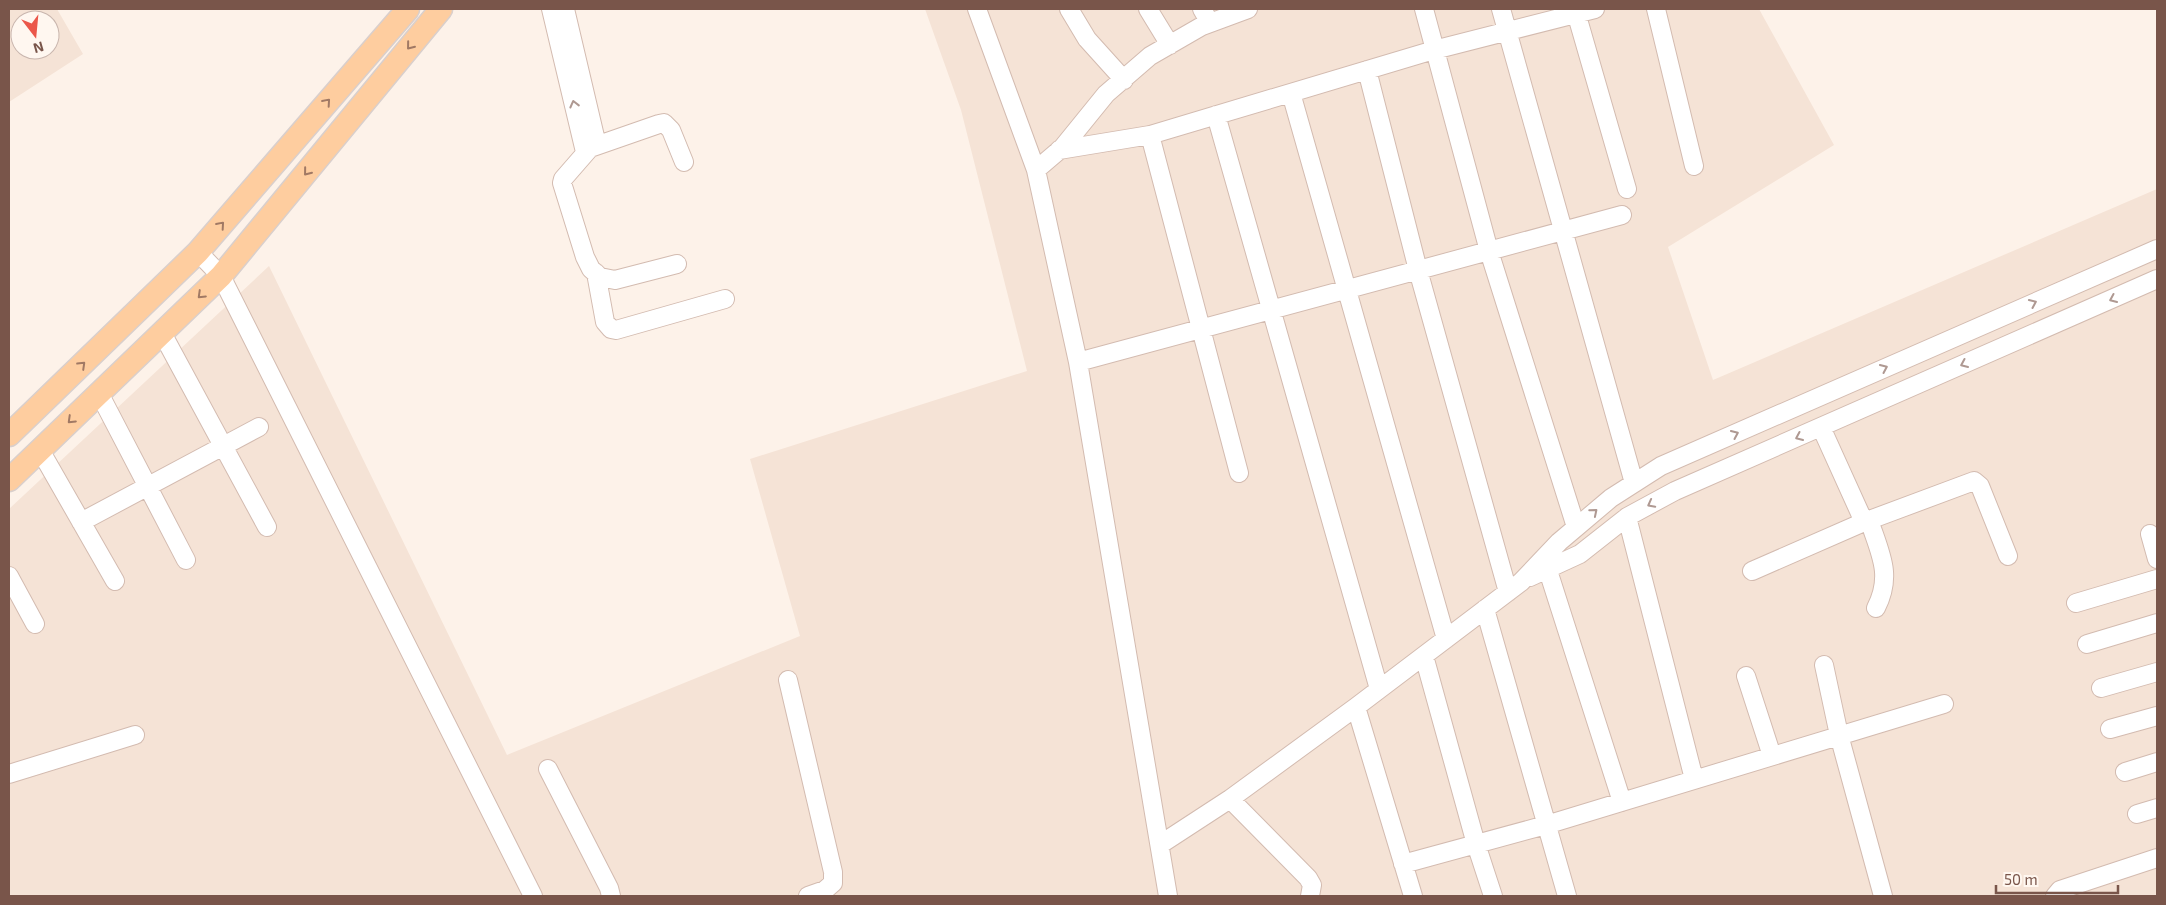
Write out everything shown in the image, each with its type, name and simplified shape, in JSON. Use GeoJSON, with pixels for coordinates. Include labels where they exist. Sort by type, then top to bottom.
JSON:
{"type":"FeatureCollection","features":[{"type":"Feature","properties":{"kind":"main road"},"geometry":{"type":"LineString","coordinates":[[9,435],[198,252],[408,9]]}},
{"type":"Feature","properties":{"kind":"main road"},"geometry":{"type":"LineString","coordinates":[[9,480],[221,276],[441,9]]}},
{"type":"Feature","properties":{"kind":"street"},"geometry":{"type":"LineString","coordinates":[[551,9],[591,148]]}},
{"type":"Feature","properties":{"kind":"street"},"geometry":{"type":"LineString","coordinates":[[565,9],[591,148]]}},
{"type":"Feature","properties":{"kind":"street"},"geometry":{"type":"LineString","coordinates":[[977,9],[1036,170],[1078,362],[1161,844],[1168,896]]}},
{"type":"Feature","properties":{"kind":"street"},"geometry":{"type":"LineString","coordinates":[[1070,9],[1087,39],[1124,80]]}},
{"type":"Feature","properties":{"kind":"street"},"geometry":{"type":"LineString","coordinates":[[1148,9],[1170,45]]}},
{"type":"Feature","properties":{"kind":"street"},"geometry":{"type":"LineString","coordinates":[[1036,170],[1059,150],[1106,94],[1150,56],[1170,45],[1206,16],[1248,9]]}},
{"type":"Feature","properties":{"kind":"street"},"geometry":{"type":"LineString","coordinates":[[1424,9],[1489,251],[1576,527]]}},
{"type":"Feature","properties":{"kind":"street"},"geometry":{"type":"LineString","coordinates":[[1501,9],[1634,483]]}},
{"type":"Feature","properties":{"kind":"street"},"geometry":{"type":"LineString","coordinates":[[1059,150],[1150,136],[1434,50],[1576,11],[1595,9]]}},
{"type":"Feature","properties":{"kind":"street"},"geometry":{"type":"LineString","coordinates":[[1656,9],[1694,166]]}},
{"type":"Feature","properties":{"kind":"street"},"geometry":{"type":"LineString","coordinates":[[1576,11],[1627,189]]}},
{"type":"Feature","properties":{"kind":"street"},"geometry":{"type":"LineString","coordinates":[[1366,70],[1418,270],[1514,587]]}},
{"type":"Feature","properties":{"kind":"street"},"geometry":{"type":"LineString","coordinates":[[1291,93],[1446,639]]}},
{"type":"Feature","properties":{"kind":"street"},"geometry":{"type":"LineString","coordinates":[[1216,115],[1380,689]]}},
{"type":"Feature","properties":{"kind":"street"},"geometry":{"type":"LineString","coordinates":[[677,264],[615,280],[600,277],[591,269],[585,257],[562,183],[591,148],[664,124],[671,130],[684,162]]}},
{"type":"Feature","properties":{"kind":"street"},"geometry":{"type":"LineString","coordinates":[[1150,136],[1239,473]]}},
{"type":"Feature","properties":{"kind":"street"},"geometry":{"type":"LineString","coordinates":[[1078,362],[1622,215]]}},
{"type":"Feature","properties":{"kind":"street"},"geometry":{"type":"LineString","coordinates":[[1161,844],[1230,798],[1424,656],[1546,563],[1576,527],[1611,498],[1661,466],[2157,248]]}},
{"type":"Feature","properties":{"kind":"street"},"geometry":{"type":"LineString","coordinates":[[198,252],[221,276],[533,896]]}},
{"type":"Feature","properties":{"kind":"street"},"geometry":{"type":"LineString","coordinates":[[596,273],[605,322],[611,329],[616,330],[725,299]]}},
{"type":"Feature","properties":{"kind":"street"},"geometry":{"type":"LineString","coordinates":[[1546,563],[1580,554],[1627,517],[1675,491],[2157,279]]}},
{"type":"Feature","properties":{"kind":"street"},"geometry":{"type":"LineString","coordinates":[[162,333],[267,527]]}},
{"type":"Feature","properties":{"kind":"street"},"geometry":{"type":"LineString","coordinates":[[99,393],[186,560]]}},
{"type":"Feature","properties":{"kind":"street"},"geometry":{"type":"LineString","coordinates":[[81,522],[259,427]]}},
{"type":"Feature","properties":{"kind":"street"},"geometry":{"type":"LineString","coordinates":[[1821,427],[1866,521],[1882,562],[1885,580],[1884,593],[1876,608]]}},
{"type":"Feature","properties":{"kind":"street"},"geometry":{"type":"LineString","coordinates":[[40,450],[115,581]]}},
{"type":"Feature","properties":{"kind":"street"},"geometry":{"type":"LineString","coordinates":[[1752,571],[1866,521],[1974,480],[1980,486],[2008,556]]}},
{"type":"Feature","properties":{"kind":"street"},"geometry":{"type":"LineString","coordinates":[[1627,517],[1694,779]]}},
{"type":"Feature","properties":{"kind":"street"},"geometry":{"type":"LineString","coordinates":[[2150,534],[2157,559]]}},
{"type":"Feature","properties":{"kind":"street"},"geometry":{"type":"LineString","coordinates":[[1546,563],[1622,802]]}},
{"type":"Feature","properties":{"kind":"street"},"geometry":{"type":"LineString","coordinates":[[9,576],[35,624]]}},
{"type":"Feature","properties":{"kind":"street"},"geometry":{"type":"LineString","coordinates":[[2076,603],[2157,579]]}},
{"type":"Feature","properties":{"kind":"street"},"geometry":{"type":"LineString","coordinates":[[1485,609],[1567,896]]}},
{"type":"Feature","properties":{"kind":"street"},"geometry":{"type":"LineString","coordinates":[[2087,644],[2157,623]]}},
{"type":"Feature","properties":{"kind":"street"},"geometry":{"type":"LineString","coordinates":[[1424,656],[1476,844],[1493,896]]}},
{"type":"Feature","properties":{"kind":"street"},"geometry":{"type":"LineString","coordinates":[[1824,665],[1840,735],[1883,896]]}},
{"type":"Feature","properties":{"kind":"street"},"geometry":{"type":"LineString","coordinates":[[2101,688],[2157,672]]}},
{"type":"Feature","properties":{"kind":"street"},"geometry":{"type":"LineString","coordinates":[[1746,676],[1772,756]]}},
{"type":"Feature","properties":{"kind":"street"},"geometry":{"type":"LineString","coordinates":[[788,680],[833,872],[833,883],[825,890],[808,896]]}},
{"type":"Feature","properties":{"kind":"street"},"geometry":{"type":"LineString","coordinates":[[1403,864],[1546,825],[1944,704]]}},
{"type":"Feature","properties":{"kind":"street"},"geometry":{"type":"LineString","coordinates":[[1356,707],[1413,896]]}},
{"type":"Feature","properties":{"kind":"street"},"geometry":{"type":"LineString","coordinates":[[2110,729],[2157,716]]}},
{"type":"Feature","properties":{"kind":"street"},"geometry":{"type":"LineString","coordinates":[[9,774],[135,735]]}},
{"type":"Feature","properties":{"kind":"street"},"geometry":{"type":"LineString","coordinates":[[2125,772],[2157,762]]}},
{"type":"Feature","properties":{"kind":"street"},"geometry":{"type":"LineString","coordinates":[[548,769],[609,888],[611,896]]}},
{"type":"Feature","properties":{"kind":"street"},"geometry":{"type":"LineString","coordinates":[[1230,798],[1308,878],[1312,885],[1310,896]]}},
{"type":"Feature","properties":{"kind":"street"},"geometry":{"type":"LineString","coordinates":[[2136,814],[2157,808]]}},
{"type":"Feature","properties":{"kind":"street"},"geometry":{"type":"LineString","coordinates":[[2055,896],[2060,890],[2157,858]]}},
{"type":"Feature","properties":{"kind":"shaded area"},"geometry":{"type":"Polygon","coordinates":[[[9,9],[58,10],[10,10],[10,60],[60,60],[60,14],[83,54],[9,102],[9,9]]]}},
{"type":"Feature","properties":{"kind":"shaded area"},"geometry":{"type":"Polygon","coordinates":[[[925,9],[1759,9],[1834,145],[1668,247],[1713,380],[2157,189],[2157,896],[9,896],[9,509],[269,266],[507,755],[800,636],[750,459],[1027,371],[961,110],[925,9]]]}}]}
